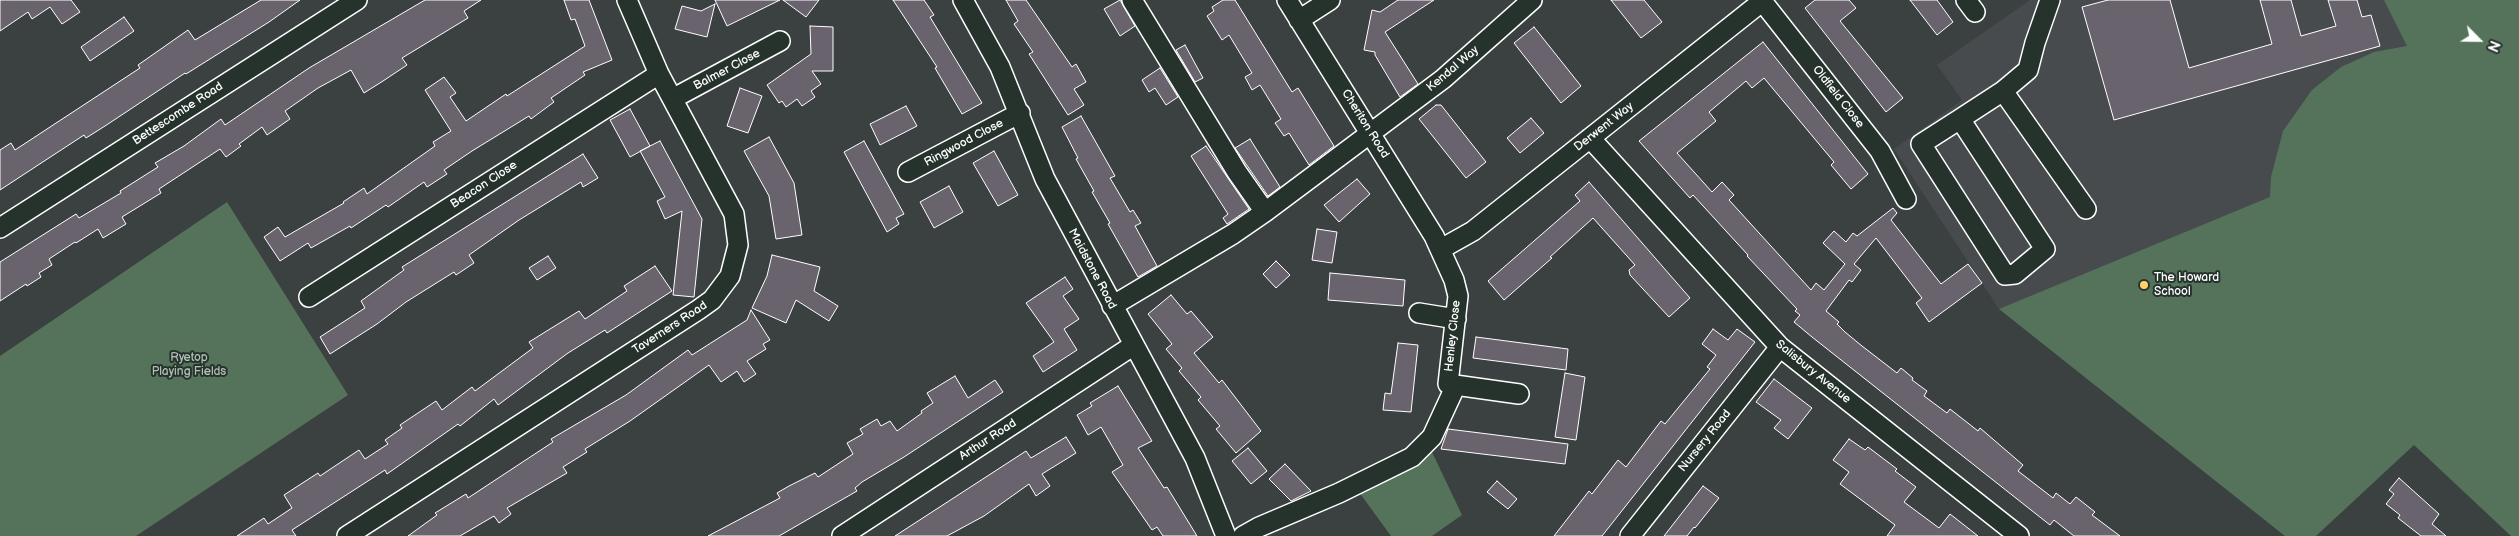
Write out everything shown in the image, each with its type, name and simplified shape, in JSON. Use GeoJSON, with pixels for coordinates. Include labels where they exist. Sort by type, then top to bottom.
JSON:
{"type":"FeatureCollection","features":[{"type":"Feature","properties":{"kind":"street","name":"Bettescombe Road"},"geometry":{"type":"LineString","coordinates":[[0,228],[357,0]]}},
{"type":"Feature","properties":{"kind":"street","name":"Taverners Road"},"geometry":{"type":"LineString","coordinates":[[347,536],[698,310],[712,300],[723,288],[734,263],[738,245],[734,214],[674,98],[659,74],[627,0]]}},
{"type":"Feature","properties":{"kind":"street","name":"Maidstone Road"},"geometry":{"type":"LineString","coordinates":[[963,0],[992,51],[1020,113],[1045,179],[1194,458],[1226,536]]}},
{"type":"Feature","properties":{"kind":"street"},"geometry":{"type":"LineString","coordinates":[[1132,0],[1237,172],[1265,212]]}},
{"type":"Feature","properties":{"kind":"street","name":"Cheriton Road"},"geometry":{"type":"LineString","coordinates":[[1287,0],[1441,250]]}},
{"type":"Feature","properties":{"kind":"street"},"geometry":{"type":"LineString","coordinates":[[1299,20],[1330,0]]}},
{"type":"Feature","properties":{"kind":"street","name":"Kendal Way"},"geometry":{"type":"LineString","coordinates":[[1112,306],[1233,234],[1265,212],[1370,132],[1444,79],[1532,0]]}},
{"type":"Feature","properties":{"kind":"street"},"geometry":{"type":"LineString","coordinates":[[1960,118],[2046,249],[2015,274],[2005,275],[1922,144],[1960,118],[2003,91],[2028,70],[2050,0]]}},
{"type":"Feature","properties":{"kind":"street","name":"Derwent Way"},"geometry":{"type":"LineString","coordinates":[[1441,250],[1473,231],[1763,1]]}},
{"type":"Feature","properties":{"kind":"street","name":"Oldfield Close"},"geometry":{"type":"LineString","coordinates":[[1763,1],[1880,151],[1906,199]]}},
{"type":"Feature","properties":{"kind":"street","name":"Balmer Close"},"geometry":{"type":"LineString","coordinates":[[674,98],[780,41]]}},
{"type":"Feature","properties":{"kind":"street","name":"Beacon Close"},"geometry":{"type":"LineString","coordinates":[[309,297],[659,74]]}},
{"type":"Feature","properties":{"kind":"street"},"geometry":{"type":"LineString","coordinates":[[2003,91],[2086,210]]}},
{"type":"Feature","properties":{"kind":"street","name":"Ringwood Close"},"geometry":{"type":"LineString","coordinates":[[908,172],[1020,113]]}},
{"type":"Feature","properties":{"kind":"street","name":"Salisbury Avenue"},"geometry":{"type":"LineString","coordinates":[[1590,138],[1780,346],[2019,536]]}},
{"type":"Feature","properties":{"kind":"street","name":"Henley Close"},"geometry":{"type":"LineString","coordinates":[[1441,250],[1457,288],[1456,319],[1448,384],[1519,394]]}},
{"type":"Feature","properties":{"kind":"street"},"geometry":{"type":"LineString","coordinates":[[1419,313],[1456,319]]}},
{"type":"Feature","properties":{"kind":"street","name":"Arthur Road"},"geometry":{"type":"LineString","coordinates":[[842,536],[1134,344]]}},
{"type":"Feature","properties":{"kind":"street","name":"Nursery Road"},"geometry":{"type":"LineString","coordinates":[[1630,536],[1780,346]]}},
{"type":"Feature","properties":{"kind":"street"},"geometry":{"type":"LineString","coordinates":[[1243,536],[1292,512],[1339,494],[1412,456],[1432,437],[1456,385]]}},
{"type":"Feature","properties":{"kind":"shaded area","name":"The Howard School"},"geometry":{"type":"Polygon","coordinates":[[[2030,0],[2519,0],[2316,536],[2285,536],[1999,309],[1894,149],[1962,100],[1937,65],[2030,0]]]}},
{"type":"Feature","properties":{"kind":"green space"},"geometry":{"type":"Polygon","coordinates":[[[2384,0],[2519,0],[2519,536],[2511,536],[2414,445],[2316,536],[2285,536],[1999,309],[2270,197],[2271,177],[2283,131],[2312,90],[2341,67],[2374,52],[2407,46],[2384,0]]]}},
{"type":"Feature","properties":{"kind":"green space","name":"Ryetop Playing Fields"},"geometry":{"type":"Polygon","coordinates":[[[227,202],[348,395],[136,536],[0,536],[0,356],[227,202]]]}},
{"type":"Feature","properties":{"kind":"green space"},"geometry":{"type":"Polygon","coordinates":[[[1430,448],[1462,515],[1432,536],[1391,536],[1356,488],[1430,448]]]}},
{"type":"Feature","properties":{"kind":"building"},"geometry":{"type":"Polygon","coordinates":[[[0,0],[71,0],[80,12],[62,24],[50,7],[32,19],[28,12],[0,31],[0,0]]]}},
{"type":"Feature","properties":{"kind":"building"},"geometry":{"type":"Polygon","coordinates":[[[261,0],[300,0],[269,22],[185,73],[105,126],[86,138],[84,135],[0,190],[0,150],[11,143],[15,150],[140,68],[138,65],[188,30],[195,40],[261,0]]]}},
{"type":"Feature","properties":{"kind":"building"},"geometry":{"type":"Polygon","coordinates":[[[425,0],[481,0],[464,11],[468,18],[402,58],[407,65],[364,93],[351,70],[318,88],[285,111],[290,119],[267,135],[262,127],[239,144],[241,146],[226,157],[220,149],[159,189],[161,193],[122,217],[126,224],[103,238],[98,229],[75,242],[49,259],[52,265],[39,273],[41,277],[27,286],[26,284],[0,301],[0,262],[76,214],[79,218],[121,193],[120,191],[158,167],[155,163],[184,146],[221,119],[225,125],[309,68],[425,0]]]}},
{"type":"Feature","properties":{"kind":"building"},"geometry":{"type":"Polygon","coordinates":[[[564,0],[589,0],[612,60],[583,72],[585,75],[551,98],[554,102],[531,119],[529,116],[472,151],[444,170],[447,174],[427,187],[424,182],[388,207],[386,205],[351,228],[350,226],[311,248],[308,243],[280,261],[264,237],[278,227],[285,237],[344,203],[364,188],[367,194],[435,146],[433,142],[451,131],[425,90],[444,77],[456,93],[450,97],[466,121],[506,94],[507,96],[585,46],[575,19],[571,20],[564,0]]]}},
{"type":"Feature","properties":{"kind":"building"},"geometry":{"type":"Polygon","coordinates":[[[715,0],[780,0],[727,26],[715,0]]]}},
{"type":"Feature","properties":{"kind":"building"},"geometry":{"type":"Polygon","coordinates":[[[783,0],[819,0],[806,17],[783,0]]]}},
{"type":"Feature","properties":{"kind":"building"},"geometry":{"type":"Polygon","coordinates":[[[893,0],[924,0],[934,15],[930,17],[982,103],[962,114],[935,68],[937,67],[893,0]]]}},
{"type":"Feature","properties":{"kind":"building"},"geometry":{"type":"Polygon","coordinates":[[[1006,0],[1026,0],[1072,67],[1076,64],[1086,82],[1074,89],[1084,105],[1068,115],[1029,54],[1033,52],[1014,24],[1018,21],[1006,0]]]}},
{"type":"Feature","properties":{"kind":"building"},"geometry":{"type":"Polygon","coordinates":[[[1120,0],[1135,26],[1120,36],[1104,9],[1120,0]]]}},
{"type":"Feature","properties":{"kind":"building"},"geometry":{"type":"Polygon","coordinates":[[[1223,0],[1235,0],[1292,92],[1298,88],[1334,146],[1309,165],[1289,133],[1284,136],[1275,123],[1281,119],[1260,85],[1252,90],[1245,77],[1252,73],[1229,35],[1222,40],[1207,16],[1214,11],[1212,7],[1223,0]]]}},
{"type":"Feature","properties":{"kind":"building"},"geometry":{"type":"Polygon","coordinates":[[[1398,0],[1434,0],[1385,32],[1418,84],[1400,97],[1375,52],[1364,50],[1372,10],[1380,12],[1398,0]]]}},
{"type":"Feature","properties":{"kind":"building"},"geometry":{"type":"Polygon","coordinates":[[[1611,0],[1644,0],[1662,22],[1641,38],[1611,0]]]}},
{"type":"Feature","properties":{"kind":"building"},"geometry":{"type":"Polygon","coordinates":[[[1815,0],[1849,0],[1856,8],[1840,21],[1903,98],[1886,112],[1805,8],[1815,0]]]}},
{"type":"Feature","properties":{"kind":"building"},"geometry":{"type":"Polygon","coordinates":[[[1910,0],[1937,0],[1953,22],[1937,35],[1910,0]]]}},
{"type":"Feature","properties":{"kind":"building"},"geometry":{"type":"Polygon","coordinates":[[[2108,0],[2170,0],[2189,68],[2272,44],[2260,0],[2291,0],[2301,36],[2336,26],[2328,0],[2357,0],[2362,17],[2371,15],[2380,46],[2114,120],[2082,7],[2108,0]]]}},
{"type":"Feature","properties":{"kind":"building"},"geometry":{"type":"Polygon","coordinates":[[[715,4],[707,37],[675,29],[682,6],[701,11],[715,4]]]}},
{"type":"Feature","properties":{"kind":"building"},"geometry":{"type":"Polygon","coordinates":[[[124,17],[134,31],[90,61],[81,47],[124,17]]]}},
{"type":"Feature","properties":{"kind":"building"},"geometry":{"type":"Polygon","coordinates":[[[810,26],[833,27],[833,71],[812,71],[821,84],[811,91],[815,97],[802,106],[797,99],[786,107],[782,101],[779,103],[767,85],[811,54],[810,26]]]}},
{"type":"Feature","properties":{"kind":"building"},"geometry":{"type":"Polygon","coordinates":[[[1534,27],[1581,86],[1561,103],[1514,43],[1534,27]]]}},
{"type":"Feature","properties":{"kind":"building"},"geometry":{"type":"Polygon","coordinates":[[[1763,42],[1868,174],[1851,189],[1831,165],[1834,162],[1764,78],[1752,88],[1746,81],[1709,112],[1716,121],[1677,153],[1712,192],[1722,182],[1734,195],[1729,200],[1811,290],[1816,283],[1824,290],[1845,264],[1823,243],[1834,231],[1846,242],[1853,233],[1857,236],[1893,208],[1897,213],[1891,220],[1941,284],[1968,264],[1982,283],[1929,322],[1916,303],[1922,298],[1876,238],[1854,264],[1861,270],[1852,282],[1849,280],[1826,311],[1839,322],[1837,324],[1845,332],[1897,373],[1901,368],[1913,378],[1912,380],[1927,391],[1924,396],[1947,413],[1950,409],[1978,431],[1980,428],[2023,465],[2018,471],[2053,498],[2056,493],[2070,504],[2076,497],[2095,512],[2092,515],[2120,536],[2074,536],[2054,520],[2050,525],[1812,337],[1794,322],[1800,315],[1795,311],[1797,309],[1693,195],[1690,198],[1639,141],[1763,42]]]}},
{"type":"Feature","properties":{"kind":"building"},"geometry":{"type":"Polygon","coordinates":[[[1185,45],[1203,78],[1195,82],[1176,50],[1185,45]]]}},
{"type":"Feature","properties":{"kind":"building"},"geometry":{"type":"Polygon","coordinates":[[[1160,68],[1178,97],[1166,105],[1155,88],[1149,92],[1142,80],[1160,68]]]}},
{"type":"Feature","properties":{"kind":"building"},"geometry":{"type":"Polygon","coordinates":[[[740,88],[762,96],[748,133],[727,126],[740,88]]]}},
{"type":"Feature","properties":{"kind":"building"},"geometry":{"type":"Polygon","coordinates":[[[1436,105],[1441,105],[1486,162],[1466,178],[1419,119],[1436,105]]]}},
{"type":"Feature","properties":{"kind":"building"},"geometry":{"type":"Polygon","coordinates":[[[906,106],[917,126],[880,145],[870,124],[906,106]]]}},
{"type":"Feature","properties":{"kind":"building"},"geometry":{"type":"Polygon","coordinates":[[[630,109],[650,146],[630,157],[610,120],[630,109]]]}},
{"type":"Feature","properties":{"kind":"building"},"geometry":{"type":"Polygon","coordinates":[[[1081,116],[1115,176],[1110,178],[1130,212],[1133,210],[1141,223],[1135,226],[1157,266],[1138,277],[1108,224],[1110,223],[1092,192],[1094,191],[1076,159],[1078,158],[1062,127],[1081,116]]]}},
{"type":"Feature","properties":{"kind":"building"},"geometry":{"type":"Polygon","coordinates":[[[1531,118],[1544,133],[1520,153],[1507,138],[1531,118]]]}},
{"type":"Feature","properties":{"kind":"building"},"geometry":{"type":"Polygon","coordinates":[[[769,137],[794,183],[802,235],[776,239],[769,196],[744,151],[769,137]]]}},
{"type":"Feature","properties":{"kind":"building"},"geometry":{"type":"Polygon","coordinates":[[[1250,139],[1280,187],[1268,196],[1235,148],[1250,139]]]}},
{"type":"Feature","properties":{"kind":"building"},"geometry":{"type":"Polygon","coordinates":[[[660,141],[702,219],[694,297],[673,295],[682,211],[665,219],[657,201],[665,197],[640,151],[660,141]]]}},
{"type":"Feature","properties":{"kind":"building"},"geometry":{"type":"Polygon","coordinates":[[[864,141],[904,214],[896,218],[899,224],[887,232],[844,152],[864,141]]]}},
{"type":"Feature","properties":{"kind":"building"},"geometry":{"type":"Polygon","coordinates":[[[1206,146],[1249,209],[1227,224],[1223,218],[1228,214],[1191,156],[1206,146]]]}},
{"type":"Feature","properties":{"kind":"building"},"geometry":{"type":"Polygon","coordinates":[[[994,151],[1018,195],[998,206],[973,163],[994,151]]]}},
{"type":"Feature","properties":{"kind":"building"},"geometry":{"type":"Polygon","coordinates":[[[583,154],[598,178],[583,187],[581,182],[519,220],[469,255],[474,263],[456,275],[454,272],[406,302],[377,324],[330,354],[320,337],[365,308],[361,301],[404,270],[402,267],[583,154]]]}},
{"type":"Feature","properties":{"kind":"building"},"geometry":{"type":"Polygon","coordinates":[[[1357,179],[1370,194],[1339,222],[1324,205],[1357,179]]]}},
{"type":"Feature","properties":{"kind":"building"},"geometry":{"type":"Polygon","coordinates":[[[1589,182],[1690,298],[1669,317],[1630,275],[1629,270],[1635,265],[1593,218],[1550,257],[1552,258],[1504,300],[1488,281],[1580,201],[1575,195],[1589,182]]]}},
{"type":"Feature","properties":{"kind":"building"},"geometry":{"type":"Polygon","coordinates":[[[949,186],[963,212],[934,228],[920,202],[949,186]]]}},
{"type":"Feature","properties":{"kind":"building"},"geometry":{"type":"Polygon","coordinates":[[[1317,229],[1337,232],[1332,263],[1312,260],[1317,229]]]}},
{"type":"Feature","properties":{"kind":"building"},"geometry":{"type":"Polygon","coordinates":[[[772,255],[820,267],[814,291],[838,306],[829,321],[796,300],[786,323],[752,308],[767,276],[772,255]]]}},
{"type":"Feature","properties":{"kind":"building"},"geometry":{"type":"Polygon","coordinates":[[[548,256],[556,268],[537,280],[529,268],[548,256]]]}},
{"type":"Feature","properties":{"kind":"building"},"geometry":{"type":"Polygon","coordinates":[[[1276,261],[1290,275],[1276,288],[1263,274],[1276,261]]]}},
{"type":"Feature","properties":{"kind":"building"},"geometry":{"type":"Polygon","coordinates":[[[655,266],[672,291],[607,333],[605,330],[568,353],[498,405],[494,399],[460,426],[458,424],[387,474],[385,470],[292,530],[296,536],[237,536],[264,518],[268,524],[292,508],[284,495],[318,473],[320,476],[359,450],[365,459],[388,444],[385,440],[402,428],[400,425],[436,401],[442,410],[472,387],[475,391],[533,348],[529,342],[579,311],[585,319],[627,291],[624,286],[655,266]]]}},
{"type":"Feature","properties":{"kind":"building"},"geometry":{"type":"Polygon","coordinates":[[[1330,273],[1405,280],[1403,306],[1328,300],[1330,273]]]}},
{"type":"Feature","properties":{"kind":"building"},"geometry":{"type":"Polygon","coordinates":[[[1065,277],[1073,289],[1063,296],[1079,319],[1064,329],[1077,350],[1043,372],[1033,356],[1054,342],[1026,303],[1065,277]]]}},
{"type":"Feature","properties":{"kind":"building"},"geometry":{"type":"Polygon","coordinates":[[[1171,295],[1187,314],[1191,311],[1213,337],[1194,353],[1219,383],[1222,380],[1261,431],[1236,453],[1216,429],[1220,426],[1198,400],[1201,397],[1179,371],[1182,368],[1166,349],[1172,344],[1148,314],[1171,295]]]}},
{"type":"Feature","properties":{"kind":"building"},"geometry":{"type":"Polygon","coordinates":[[[751,310],[770,340],[763,344],[766,349],[747,361],[756,374],[744,382],[737,371],[721,382],[709,365],[630,421],[585,449],[587,452],[563,467],[567,473],[507,508],[511,514],[499,523],[494,516],[460,536],[408,536],[437,515],[435,513],[466,494],[468,498],[553,442],[551,439],[626,395],[688,350],[692,355],[747,320],[751,310]]]}},
{"type":"Feature","properties":{"kind":"building"},"geometry":{"type":"Polygon","coordinates":[[[1713,329],[1728,340],[1737,329],[1755,342],[1602,536],[1554,536],[1589,491],[1592,494],[1618,460],[1626,467],[1661,421],[1665,424],[1710,369],[1707,367],[1716,355],[1702,344],[1713,329]]]}},
{"type":"Feature","properties":{"kind":"building"},"geometry":{"type":"Polygon","coordinates":[[[1476,337],[1568,349],[1566,370],[1473,358],[1476,337]]]}},
{"type":"Feature","properties":{"kind":"building"},"geometry":{"type":"Polygon","coordinates":[[[1398,343],[1418,345],[1411,412],[1383,410],[1385,393],[1391,394],[1398,343]]]}},
{"type":"Feature","properties":{"kind":"building"},"geometry":{"type":"Polygon","coordinates":[[[1565,373],[1585,377],[1576,440],[1555,437],[1565,373]]]}},
{"type":"Feature","properties":{"kind":"building"},"geometry":{"type":"Polygon","coordinates":[[[955,376],[968,398],[995,380],[1003,392],[904,457],[862,482],[855,488],[857,491],[779,536],[708,536],[780,498],[777,493],[789,486],[815,473],[818,477],[853,454],[847,443],[863,434],[860,429],[877,419],[881,426],[890,421],[897,431],[933,403],[927,393],[955,376]]]}},
{"type":"Feature","properties":{"kind":"building"},"geometry":{"type":"Polygon","coordinates":[[[1774,379],[1812,408],[1788,439],[1774,428],[1781,420],[1756,402],[1774,379]]]}},
{"type":"Feature","properties":{"kind":"building"},"geometry":{"type":"Polygon","coordinates":[[[1118,386],[1152,441],[1138,448],[1164,488],[1167,487],[1197,536],[1163,536],[1157,527],[1152,530],[1112,472],[1123,465],[1101,427],[1088,435],[1077,415],[1092,406],[1090,403],[1118,386]]]}},
{"type":"Feature","properties":{"kind":"building"},"geometry":{"type":"Polygon","coordinates":[[[1448,429],[1568,444],[1565,464],[1441,449],[1448,429]]]}},
{"type":"Feature","properties":{"kind":"building"},"geometry":{"type":"Polygon","coordinates":[[[1066,437],[1076,453],[1042,474],[1050,486],[1036,496],[1029,484],[984,516],[947,536],[895,536],[1026,451],[1031,458],[1066,437]]]}},
{"type":"Feature","properties":{"kind":"building"},"geometry":{"type":"Polygon","coordinates":[[[1849,439],[1865,450],[1868,447],[1897,469],[1895,471],[1916,487],[1904,502],[1939,528],[1950,514],[1978,536],[1887,536],[1895,525],[1840,484],[1849,472],[1833,460],[1849,439]]]}},
{"type":"Feature","properties":{"kind":"building"},"geometry":{"type":"Polygon","coordinates":[[[1248,448],[1267,471],[1251,484],[1232,461],[1248,448]]]}},
{"type":"Feature","properties":{"kind":"building"},"geometry":{"type":"Polygon","coordinates":[[[1285,464],[1311,491],[1291,501],[1269,479],[1285,464]]]}},
{"type":"Feature","properties":{"kind":"building"},"geometry":{"type":"Polygon","coordinates":[[[2399,478],[2439,514],[2432,524],[2446,536],[2421,536],[2398,518],[2400,515],[2386,504],[2394,494],[2389,490],[2399,478]]]}},
{"type":"Feature","properties":{"kind":"building"},"geometry":{"type":"Polygon","coordinates":[[[1497,481],[1517,499],[1508,509],[1487,492],[1497,481]]]}},
{"type":"Feature","properties":{"kind":"building"},"geometry":{"type":"Polygon","coordinates":[[[1703,486],[1719,498],[1687,536],[1664,536],[1703,486]]]}},
{"type":"Feature","properties":{"kind":"place","name":"The Howard School"},"geometry":{"type":"Point","coordinates":[2144,285]}}]}
